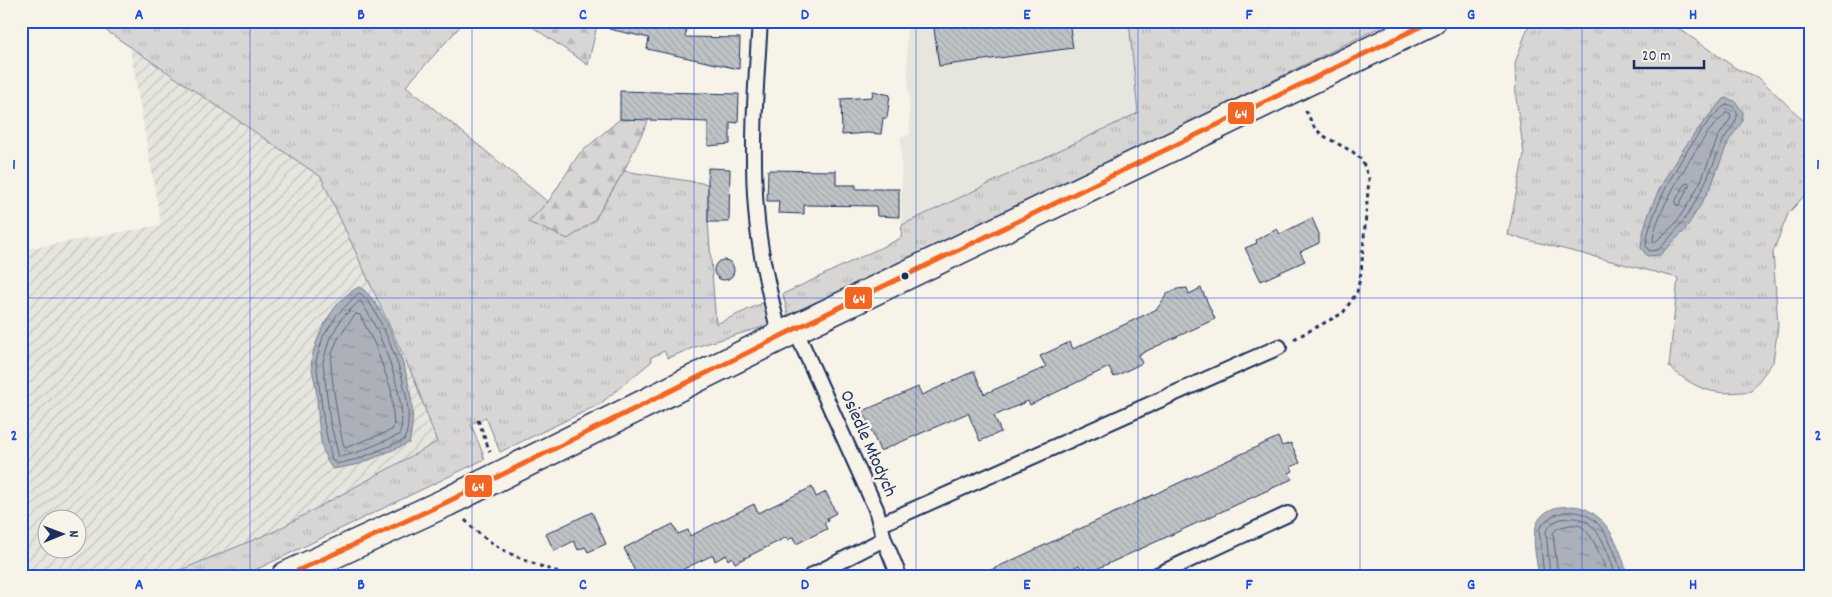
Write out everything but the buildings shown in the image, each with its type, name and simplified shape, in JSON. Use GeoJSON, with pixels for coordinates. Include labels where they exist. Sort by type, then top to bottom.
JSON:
{"type":"FeatureCollection","features":[{"type":"Feature","properties":{"kind":"main road"},"geometry":{"type":"LineString","coordinates":[[286,576],[447,502],[787,333],[1432,21]]}},
{"type":"Feature","properties":{"kind":"lane","name":"Osiedle Młodych"},"geometry":{"type":"LineString","coordinates":[[760,21],[753,157],[756,210],[765,269],[787,333],[881,524],[884,539],[899,576]]}},
{"type":"Feature","properties":{"kind":"lane"},"geometry":{"type":"LineString","coordinates":[[881,524],[1279,347]]}},
{"type":"Feature","properties":{"kind":"lane"},"geometry":{"type":"LineString","coordinates":[[1155,576],[1288,514]]}},
{"type":"Feature","properties":{"kind":"lane"},"geometry":{"type":"LineString","coordinates":[[811,576],[884,539]]}},
{"type":"Feature","properties":{"kind":"path"},"geometry":{"type":"LineString","coordinates":[[1279,347],[1343,313],[1357,292],[1362,273],[1369,179],[1367,170],[1362,160],[1354,152],[1322,135],[1314,127],[1306,110],[1300,86]]}},
{"type":"Feature","properties":{"kind":"path"},"geometry":{"type":"LineString","coordinates":[[478,420],[498,476]]}},
{"type":"Feature","properties":{"kind":"path"},"geometry":{"type":"LineString","coordinates":[[447,502],[481,538],[515,557],[568,576]]}},
{"type":"Feature","properties":{"kind":"shaded area"},"geometry":{"type":"Polygon","coordinates":[[[906,21],[1129,21],[1138,113],[902,225],[901,137],[910,135],[906,21]]]}},
{"type":"Feature","properties":{"kind":"shaded area"},"geometry":{"type":"Polygon","coordinates":[[[130,48],[321,177],[415,381],[438,442],[275,531],[166,576],[21,576],[21,250],[161,225],[130,48]]]}},
{"type":"Feature","properties":{"kind":"green space"},"geometry":{"type":"Polygon","coordinates":[[[92,21],[465,21],[406,86],[548,202],[528,222],[594,221],[624,171],[708,184],[708,222],[716,324],[767,301],[773,324],[695,347],[668,358],[664,351],[650,358],[652,361],[600,404],[500,452],[486,417],[471,424],[485,459],[243,576],[166,576],[275,531],[437,442],[415,381],[321,177],[92,21]]]}},
{"type":"Feature","properties":{"kind":"green space"},"geometry":{"type":"Polygon","coordinates":[[[524,21],[598,21],[588,65],[524,21]]]}},
{"type":"Feature","properties":{"kind":"green space"},"geometry":{"type":"Polygon","coordinates":[[[1129,21],[1392,21],[971,231],[788,315],[783,294],[901,238],[902,225],[1138,113],[1129,21]]]}},
{"type":"Feature","properties":{"kind":"green space"},"geometry":{"type":"Polygon","coordinates":[[[1532,21],[1668,21],[1737,69],[1758,77],[1803,120],[1811,121],[1811,188],[1788,214],[1773,252],[1778,326],[1773,362],[1751,391],[1726,393],[1707,390],[1689,382],[1669,367],[1678,278],[1508,235],[1524,154],[1516,98],[1515,63],[1529,24],[1532,21]]]}},
{"type":"Feature","properties":{"kind":"green space"},"geometry":{"type":"Polygon","coordinates":[[[620,119],[649,119],[624,171],[594,221],[568,239],[528,222],[548,202],[579,154],[620,119]]]}},
{"type":"Feature","properties":{"kind":"water"},"geometry":{"type":"Polygon","coordinates":[[[1725,98],[1735,101],[1743,112],[1742,122],[1728,142],[1711,186],[1684,231],[1660,255],[1647,256],[1641,248],[1644,229],[1660,188],[1684,148],[1725,98]]]}},
{"type":"Feature","properties":{"kind":"water"},"geometry":{"type":"Polygon","coordinates":[[[359,287],[375,303],[397,347],[407,376],[412,429],[409,443],[360,464],[333,469],[324,453],[321,442],[312,358],[314,348],[328,317],[342,299],[359,287]]]}},
{"type":"Feature","properties":{"kind":"water"},"geometry":{"type":"Polygon","coordinates":[[[1572,506],[1583,508],[1593,513],[1610,531],[1621,553],[1627,576],[1539,576],[1534,538],[1538,521],[1552,509],[1572,506]]]}},
{"type":"Feature","properties":{"kind":"transit line","name":"64"},"geometry":{"type":"LineString","coordinates":[[286,576],[447,502],[795,329],[1432,21]]}}]}
